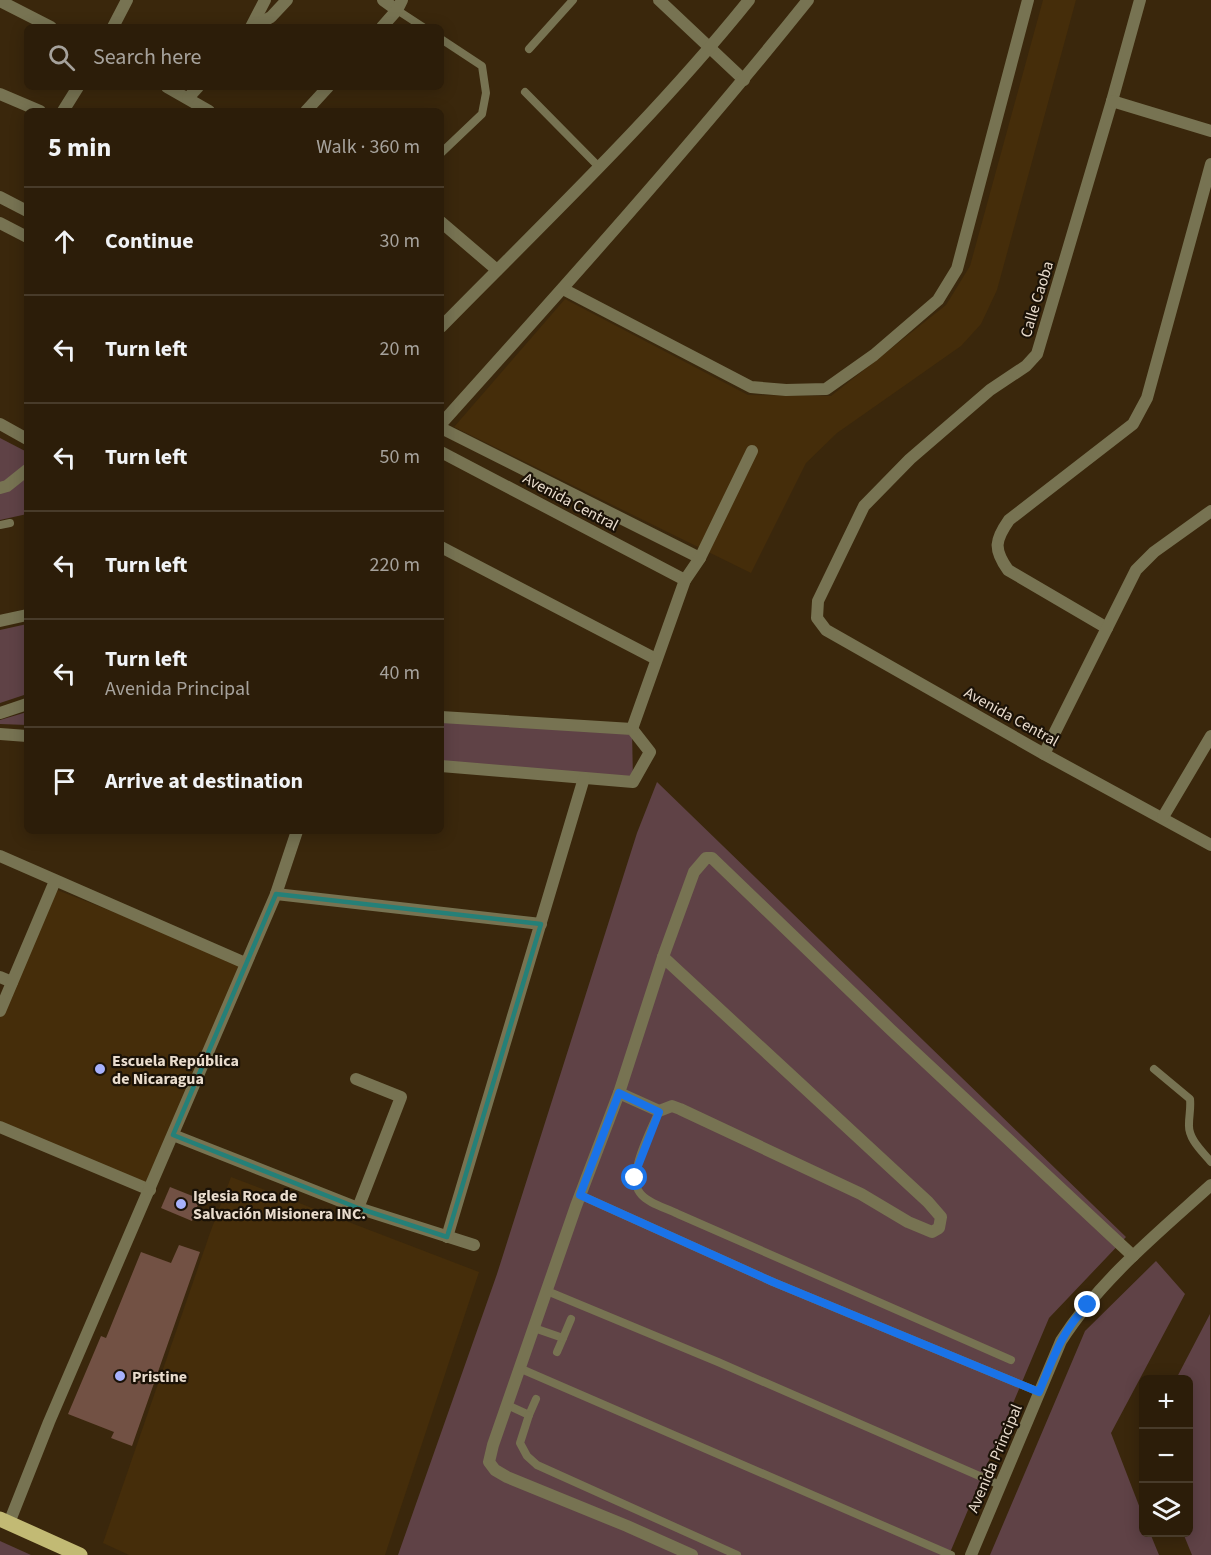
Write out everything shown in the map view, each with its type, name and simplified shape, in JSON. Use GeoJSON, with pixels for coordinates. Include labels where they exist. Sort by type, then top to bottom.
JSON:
{"type":"FeatureCollection","features":[{"type":"Feature","properties":{"kind":"main road"},"geometry":{"type":"LineString","coordinates":[[4,1521],[80,1555]]}},
{"type":"Feature","properties":{"kind":"street"},"geometry":{"type":"LineString","coordinates":[[115,24],[127,0]]}},
{"type":"Feature","properties":{"kind":"street"},"geometry":{"type":"LineString","coordinates":[[253,24],[265,0]]}},
{"type":"Feature","properties":{"kind":"street"},"geometry":{"type":"LineString","coordinates":[[258,24],[271,18],[287,0]]}},
{"type":"Feature","properties":{"kind":"street"},"geometry":{"type":"LineString","coordinates":[[383,0],[400,5],[384,24]]}},
{"type":"Feature","properties":{"kind":"street"},"geometry":{"type":"LineString","coordinates":[[659,0],[744,80]]}},
{"type":"Feature","properties":{"kind":"street"},"geometry":{"type":"LineString","coordinates":[[444,324],[600,168],[710,49],[749,0]]}},
{"type":"Feature","properties":{"kind":"street"},"geometry":{"type":"LineString","coordinates":[[444,423],[744,80],[808,0]]}},
{"type":"Feature","properties":{"kind":"street"},"geometry":{"type":"LineString","coordinates":[[563,289],[751,387],[786,390],[826,388],[874,355],[938,300],[957,269],[1028,0]]}},
{"type":"Feature","properties":{"kind":"street","name":"Calle Caoba"},"geometry":{"type":"LineString","coordinates":[[818,601],[864,506],[910,459],[990,390],[1026,366],[1036,354],[1140,0]]}},
{"type":"Feature","properties":{"kind":"street"},"geometry":{"type":"LineString","coordinates":[[0,1],[45,24]]}},
{"type":"Feature","properties":{"kind":"street"},"geometry":{"type":"LineString","coordinates":[[65,108],[76,90]]}},
{"type":"Feature","properties":{"kind":"street"},"geometry":{"type":"LineString","coordinates":[[173,90],[203,108]]}},
{"type":"Feature","properties":{"kind":"street"},"geometry":{"type":"LineString","coordinates":[[188,98],[195,90]]}},
{"type":"Feature","properties":{"kind":"street"},"geometry":{"type":"LineString","coordinates":[[309,108],[325,90]]}},
{"type":"Feature","properties":{"kind":"street"},"geometry":{"type":"LineString","coordinates":[[0,94],[33,108]]}},
{"type":"Feature","properties":{"kind":"street"},"geometry":{"type":"LineString","coordinates":[[1112,101],[1211,131]]}},
{"type":"Feature","properties":{"kind":"street"},"geometry":{"type":"LineString","coordinates":[[1107,628],[1008,570],[999,558],[998,536],[1009,520],[1133,424],[1140,414],[1147,398],[1211,165]]}},
{"type":"Feature","properties":{"kind":"street"},"geometry":{"type":"LineString","coordinates":[[0,197],[24,209]]}},
{"type":"Feature","properties":{"kind":"street"},"geometry":{"type":"LineString","coordinates":[[0,223],[24,235]]}},
{"type":"Feature","properties":{"kind":"street"},"geometry":{"type":"LineString","coordinates":[[444,225],[497,270]]}},
{"type":"Feature","properties":{"kind":"street"},"geometry":{"type":"LineString","coordinates":[[444,428],[700,558]]}},
{"type":"Feature","properties":{"kind":"street"},"geometry":{"type":"LineString","coordinates":[[2,429],[24,438]]}},
{"type":"Feature","properties":{"kind":"street"},"geometry":{"type":"LineString","coordinates":[[632,729],[685,580],[700,558],[752,452]]}},
{"type":"Feature","properties":{"kind":"street","name":"Avenida Central"},"geometry":{"type":"LineString","coordinates":[[444,454],[685,580]]}},
{"type":"Feature","properties":{"kind":"street"},"geometry":{"type":"LineString","coordinates":[[0,488],[12,484],[24,473]]}},
{"type":"Feature","properties":{"kind":"street"},"geometry":{"type":"LineString","coordinates":[[1044,754],[1136,570],[1154,552],[1211,511]]}},
{"type":"Feature","properties":{"kind":"street"},"geometry":{"type":"LineString","coordinates":[[444,549],[656,659]]}},
{"type":"Feature","properties":{"kind":"street","name":"Avenida Central"},"geometry":{"type":"LineString","coordinates":[[818,601],[817,618],[826,630],[1044,754],[1211,845]]}},
{"type":"Feature","properties":{"kind":"street"},"geometry":{"type":"LineString","coordinates":[[0,621],[24,616]]}},
{"type":"Feature","properties":{"kind":"street"},"geometry":{"type":"LineString","coordinates":[[0,713],[24,705]]}},
{"type":"Feature","properties":{"kind":"street"},"geometry":{"type":"LineString","coordinates":[[444,717],[632,729],[650,752],[633,782],[444,766]]}},
{"type":"Feature","properties":{"kind":"street"},"geometry":{"type":"LineString","coordinates":[[0,734],[24,736]]}},
{"type":"Feature","properties":{"kind":"street"},"geometry":{"type":"LineString","coordinates":[[1163,817],[1211,736]]}},
{"type":"Feature","properties":{"kind":"street"},"geometry":{"type":"LineString","coordinates":[[447,1237],[584,778]]}},
{"type":"Feature","properties":{"kind":"street"},"geometry":{"type":"LineString","coordinates":[[4,1521],[150,1190],[276,894],[296,834]]}},
{"type":"Feature","properties":{"kind":"street"},"geometry":{"type":"LineString","coordinates":[[0,856],[245,963]]}},
{"type":"Feature","properties":{"kind":"street"},"geometry":{"type":"LineString","coordinates":[[692,1555],[507,1476],[495,1470],[489,1462],[489,1456],[580,1195],[619,1093],[663,957],[694,872],[706,858],[712,858],[890,1029],[1134,1256]]}},
{"type":"Feature","properties":{"kind":"street"},"geometry":{"type":"LineString","coordinates":[[0,1011],[6,980],[55,881]]}},
{"type":"Feature","properties":{"kind":"street"},"geometry":{"type":"LineString","coordinates":[[276,894],[541,924]]}},
{"type":"Feature","properties":{"kind":"street"},"geometry":{"type":"LineString","coordinates":[[619,1093],[659,1112],[672,1106],[680,1109],[861,1194],[908,1222],[932,1232],[939,1228],[941,1217],[928,1202],[663,957]]}},
{"type":"Feature","properties":{"kind":"street"},"geometry":{"type":"LineString","coordinates":[[356,1079],[401,1097],[358,1208]]}},
{"type":"Feature","properties":{"kind":"street"},"geometry":{"type":"LineString","coordinates":[[0,1127],[150,1190]]}},
{"type":"Feature","properties":{"kind":"street"},"geometry":{"type":"LineString","coordinates":[[173,1135],[358,1208],[474,1245]]}},
{"type":"Feature","properties":{"kind":"street","name":"Avenida Principal"},"geometry":{"type":"LineString","coordinates":[[971,1555],[1061,1341],[1077,1315],[1134,1256],[1211,1185]]}},
{"type":"Feature","properties":{"kind":"lane"},"geometry":{"type":"LineString","coordinates":[[530,49],[573,0]]}},
{"type":"Feature","properties":{"kind":"lane"},"geometry":{"type":"LineString","coordinates":[[400,5],[420,24]]}},
{"type":"Feature","properties":{"kind":"lane"},"geometry":{"type":"LineString","coordinates":[[444,41],[482,66],[486,93],[482,114],[444,150]]}},
{"type":"Feature","properties":{"kind":"lane"},"geometry":{"type":"LineString","coordinates":[[525,92],[600,168]]}},
{"type":"Feature","properties":{"kind":"lane"},"geometry":{"type":"LineString","coordinates":[[0,525],[10,523]]}},
{"type":"Feature","properties":{"kind":"lane"},"geometry":{"type":"LineString","coordinates":[[1154,1069],[1190,1099],[1192,1111],[1188,1125],[1191,1138],[1211,1162]]}},
{"type":"Feature","properties":{"kind":"lane"},"geometry":{"type":"LineString","coordinates":[[659,1112],[636,1171],[636,1184],[642,1195],[678,1214],[1011,1360]]}},
{"type":"Feature","properties":{"kind":"lane"},"geometry":{"type":"LineString","coordinates":[[580,1195],[773,1282],[1039,1392]]}},
{"type":"Feature","properties":{"kind":"lane"},"geometry":{"type":"LineString","coordinates":[[547,1291],[718,1362],[1000,1485]]}},
{"type":"Feature","properties":{"kind":"lane"},"geometry":{"type":"LineString","coordinates":[[556,1353],[571,1318]]}},
{"type":"Feature","properties":{"kind":"lane"},"geometry":{"type":"LineString","coordinates":[[534,1328],[563,1338]]}},
{"type":"Feature","properties":{"kind":"lane"},"geometry":{"type":"LineString","coordinates":[[519,1368],[951,1555]]}},
{"type":"Feature","properties":{"kind":"lane"},"geometry":{"type":"LineString","coordinates":[[536,1399],[520,1443],[527,1456],[537,1465],[737,1555]]}},
{"type":"Feature","properties":{"kind":"lane"},"geometry":{"type":"LineString","coordinates":[[507,1405],[530,1414]]}},
{"type":"Feature","properties":{"kind":"highlighted area"},"geometry":{"type":"Polygon","coordinates":[[[276,894],[541,924],[447,1237],[358,1208],[173,1135],[276,894]]]}},
{"type":"Feature","properties":{"kind":"shaded area"},"geometry":{"type":"Polygon","coordinates":[[[1043,0],[1076,0],[997,290],[981,324],[961,346],[837,433],[806,463],[751,573],[454,427],[565,299],[748,395],[831,396],[946,305],[970,266],[1043,0]]]}},
{"type":"Feature","properties":{"kind":"shaded area"},"geometry":{"type":"Polygon","coordinates":[[[0,438],[24,450],[24,515],[0,520],[0,438]]]}},
{"type":"Feature","properties":{"kind":"shaded area"},"geometry":{"type":"Polygon","coordinates":[[[24,625],[24,695],[0,703],[0,630],[24,625]]]}},
{"type":"Feature","properties":{"kind":"shaded area"},"geometry":{"type":"Polygon","coordinates":[[[24,713],[24,725],[0,724],[0,720],[24,713]]]}},
{"type":"Feature","properties":{"kind":"shaded area"},"geometry":{"type":"Polygon","coordinates":[[[444,717],[632,729],[633,782],[444,766],[444,717]]]}},
{"type":"Feature","properties":{"kind":"shaded area"},"geometry":{"type":"Polygon","coordinates":[[[657,782],[1126,1237],[1049,1318],[949,1555],[398,1555],[497,1274],[637,833],[657,782]]]}},
{"type":"Feature","properties":{"kind":"shaded area","name":"Escuela República de Nicaragua"},"geometry":{"type":"Polygon","coordinates":[[[52,888],[245,963],[150,1190],[0,1127],[0,1011],[52,888]]]}},
{"type":"Feature","properties":{"kind":"shaded area"},"geometry":{"type":"Polygon","coordinates":[[[231,1177],[479,1272],[385,1555],[129,1555],[103,1543],[231,1177]]]}},
{"type":"Feature","properties":{"kind":"shaded area"},"geometry":{"type":"Polygon","coordinates":[[[1156,1261],[1185,1294],[1142,1375],[1139,1375],[1139,1380],[1111,1433],[1139,1506],[1139,1537],[1152,1537],[1159,1555],[990,1555],[1085,1331],[1156,1261]]]}},
{"type":"Feature","properties":{"kind":"shaded area"},"geometry":{"type":"Polygon","coordinates":[[[1210,1314],[1211,1555],[1192,1555],[1185,1537],[1193,1537],[1193,1375],[1178,1375],[1210,1314]]]}},
{"type":"Feature","properties":{"kind":"shaded area"},"geometry":{"type":"Polygon","coordinates":[[[0,1541],[31,1555],[0,1555],[0,1541]]]}},
{"type":"Feature","properties":{"kind":"building","name":"Iglesia Roca de Salvación Misionera INC."},"geometry":{"type":"Polygon","coordinates":[[[170,1187],[200,1199],[192,1221],[161,1208],[170,1187]]]}},
{"type":"Feature","properties":{"kind":"building","name":"Pristine"},"geometry":{"type":"Polygon","coordinates":[[[179,1245],[200,1252],[132,1446],[111,1438],[114,1432],[68,1414],[101,1336],[106,1338],[141,1252],[171,1263],[179,1245]]]}},
{"type":"Feature","properties":{"kind":"place","name":"Escuela República de Nicaragua"},"geometry":{"type":"Point","coordinates":[100,1069]}},
{"type":"Feature","properties":{"kind":"place","name":"Iglesia Roca de Salvación Misionera INC."},"geometry":{"type":"Point","coordinates":[181,1204]}},
{"type":"Feature","properties":{"kind":"place","name":"Pristine"},"geometry":{"type":"Point","coordinates":[120,1376]}},
{"type":"Feature","properties":{"kind":"route"},"geometry":{"type":"LineString","coordinates":[[635,1178],[659,1112],[619,1093],[580,1195],[773,1282],[1039,1392],[1061,1341],[1077,1315],[1088,1305]]}}]}
